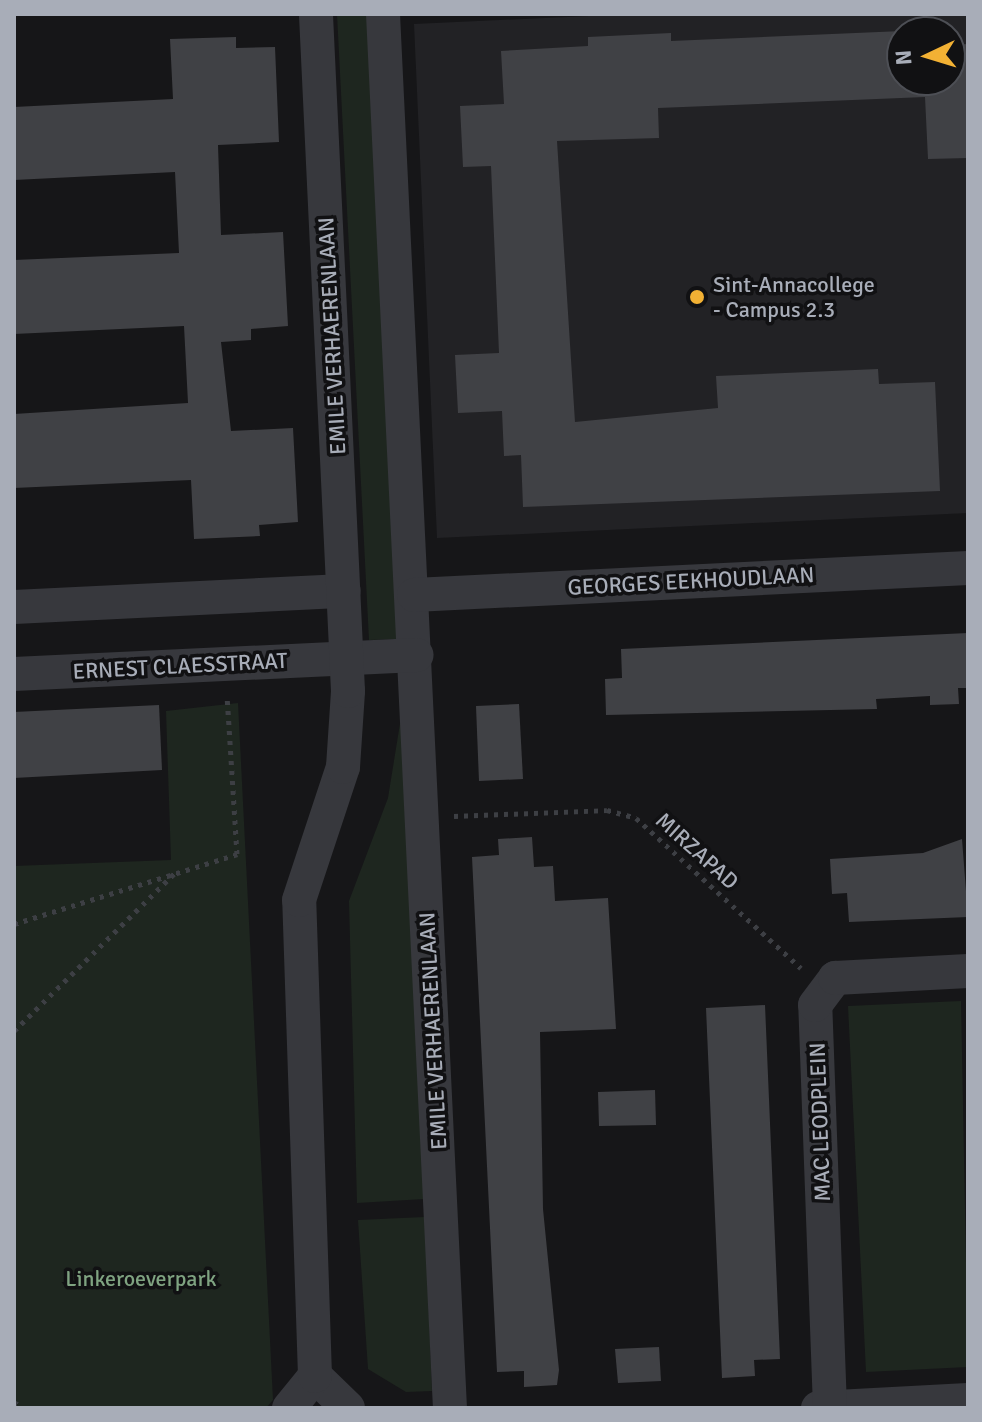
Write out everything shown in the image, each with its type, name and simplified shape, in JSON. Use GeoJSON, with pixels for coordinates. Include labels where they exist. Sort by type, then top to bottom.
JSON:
{"type":"FeatureCollection","features":[{"type":"Feature","properties":{"kind":"street","name":"EMILE VERHAERENLAAN"},"geometry":{"type":"LineString","coordinates":[[315,1376],[297,939],[306,876],[343,767],[347,658],[316,14]]}},
{"type":"Feature","properties":{"kind":"street","name":"EMILE VERHAERENLAAN"},"geometry":{"type":"LineString","coordinates":[[383,14],[417,655],[450,1408]]}},
{"type":"Feature","properties":{"kind":"street","name":"GEORGES EEKHOUDLAAN"},"geometry":{"type":"LineString","coordinates":[[414,595],[968,568]]}},
{"type":"Feature","properties":{"kind":"street"},"geometry":{"type":"LineString","coordinates":[[14,607],[344,591]]}},
{"type":"Feature","properties":{"kind":"street"},"geometry":{"type":"LineString","coordinates":[[347,658],[417,655]]}},
{"type":"Feature","properties":{"kind":"street","name":"ERNEST CLAESSTRAAT"},"geometry":{"type":"LineString","coordinates":[[14,674],[347,658]]}},
{"type":"Feature","properties":{"kind":"street"},"geometry":{"type":"LineString","coordinates":[[822,988],[835,978],[968,971]]}},
{"type":"Feature","properties":{"kind":"street","name":"MAC LEODPLEIN"},"geometry":{"type":"LineString","coordinates":[[822,988],[815,1005],[830,1408]]}},
{"type":"Feature","properties":{"kind":"street"},"geometry":{"type":"LineString","coordinates":[[289,1408],[315,1376],[348,1408]]}},
{"type":"Feature","properties":{"kind":"street"},"geometry":{"type":"LineString","coordinates":[[818,1408],[968,1400]]}},
{"type":"Feature","properties":{"kind":"path"},"geometry":{"type":"LineString","coordinates":[[14,924],[237,854],[225,664]]}},
{"type":"Feature","properties":{"kind":"path","name":"MIRZAPAD"},"geometry":{"type":"LineString","coordinates":[[424,817],[607,810],[636,818],[822,988]]}},
{"type":"Feature","properties":{"kind":"path"},"geometry":{"type":"LineString","coordinates":[[14,1031],[177,872]]}},
{"type":"Feature","properties":{"kind":"path"},"geometry":{"type":"LineString","coordinates":[[14,1402],[23,1408]]}},
{"type":"Feature","properties":{"kind":"shaded area","name":"Sint-Annacollege - Campus 2.3"},"geometry":{"type":"Polygon","coordinates":[[[632,14],[968,14],[968,513],[437,538],[414,24],[632,14]]]}},
{"type":"Feature","properties":{"kind":"green space"},"geometry":{"type":"Polygon","coordinates":[[[337,14],[368,14],[399,639],[369,640],[337,14]]]}},
{"type":"Feature","properties":{"kind":"green space","name":"Linkeroeverpark"},"geometry":{"type":"Polygon","coordinates":[[[238,703],[273,1400],[266,1408],[14,1408],[14,866],[171,860],[166,711],[238,703]]]}},
{"type":"Feature","properties":{"kind":"green space"},"geometry":{"type":"Polygon","coordinates":[[[403,705],[424,1199],[357,1203],[349,901],[388,798],[403,705]]]}},
{"type":"Feature","properties":{"kind":"green space"},"geometry":{"type":"Polygon","coordinates":[[[961,1001],[968,1367],[866,1372],[848,1006],[961,1001]]]}},
{"type":"Feature","properties":{"kind":"green space"},"geometry":{"type":"Polygon","coordinates":[[[425,1217],[432,1391],[406,1392],[368,1369],[358,1220],[425,1217]]]}},
{"type":"Feature","properties":{"kind":"building"},"geometry":{"type":"Polygon","coordinates":[[[886,32],[886,96],[966,96],[968,44],[968,158],[928,159],[925,97],[658,108],[659,138],[557,141],[575,422],[718,408],[716,376],[878,369],[879,384],[935,382],[940,491],[523,507],[521,455],[504,456],[502,411],[458,413],[455,355],[499,353],[491,166],[463,167],[460,106],[504,104],[501,51],[588,46],[588,37],[671,33],[671,41],[886,32]]]}},
{"type":"Feature","properties":{"kind":"building"},"geometry":{"type":"Polygon","coordinates":[[[236,37],[236,48],[275,47],[279,142],[218,145],[221,235],[283,232],[288,326],[251,329],[251,340],[221,342],[231,431],[293,428],[298,522],[259,525],[260,536],[194,539],[191,480],[14,488],[14,414],[188,403],[184,326],[14,334],[14,260],[179,253],[175,172],[14,180],[14,107],[173,99],[170,39],[236,37]]]}},
{"type":"Feature","properties":{"kind":"building"},"geometry":{"type":"Polygon","coordinates":[[[968,633],[968,688],[958,688],[959,704],[930,705],[930,696],[876,699],[877,709],[606,715],[605,679],[622,678],[621,649],[968,633]]]}},
{"type":"Feature","properties":{"kind":"building"},"geometry":{"type":"Polygon","coordinates":[[[519,704],[523,779],[479,781],[476,706],[519,704]]]}},
{"type":"Feature","properties":{"kind":"building"},"geometry":{"type":"Polygon","coordinates":[[[159,705],[162,770],[14,778],[14,712],[159,705]]]}},
{"type":"Feature","properties":{"kind":"building"},"geometry":{"type":"Polygon","coordinates":[[[532,837],[534,867],[553,866],[555,901],[608,898],[616,1029],[540,1032],[543,1209],[559,1370],[557,1385],[524,1387],[524,1371],[497,1372],[472,857],[499,855],[498,839],[532,837]]]}},
{"type":"Feature","properties":{"kind":"building"},"geometry":{"type":"Polygon","coordinates":[[[962,839],[968,917],[849,922],[847,893],[832,894],[830,859],[923,853],[962,839]]]}},
{"type":"Feature","properties":{"kind":"building"},"geometry":{"type":"Polygon","coordinates":[[[765,1005],[780,1359],[754,1360],[755,1376],[722,1378],[706,1008],[765,1005]]]}},
{"type":"Feature","properties":{"kind":"building"},"geometry":{"type":"Polygon","coordinates":[[[655,1090],[656,1125],[599,1126],[598,1092],[655,1090]]]}},
{"type":"Feature","properties":{"kind":"building"},"geometry":{"type":"Polygon","coordinates":[[[659,1347],[661,1381],[618,1383],[615,1349],[659,1347]]]}},
{"type":"Feature","properties":{"kind":"place","name":"Sint-Annacollege - Campus 2.3"},"geometry":{"type":"Point","coordinates":[697,297]}}]}
